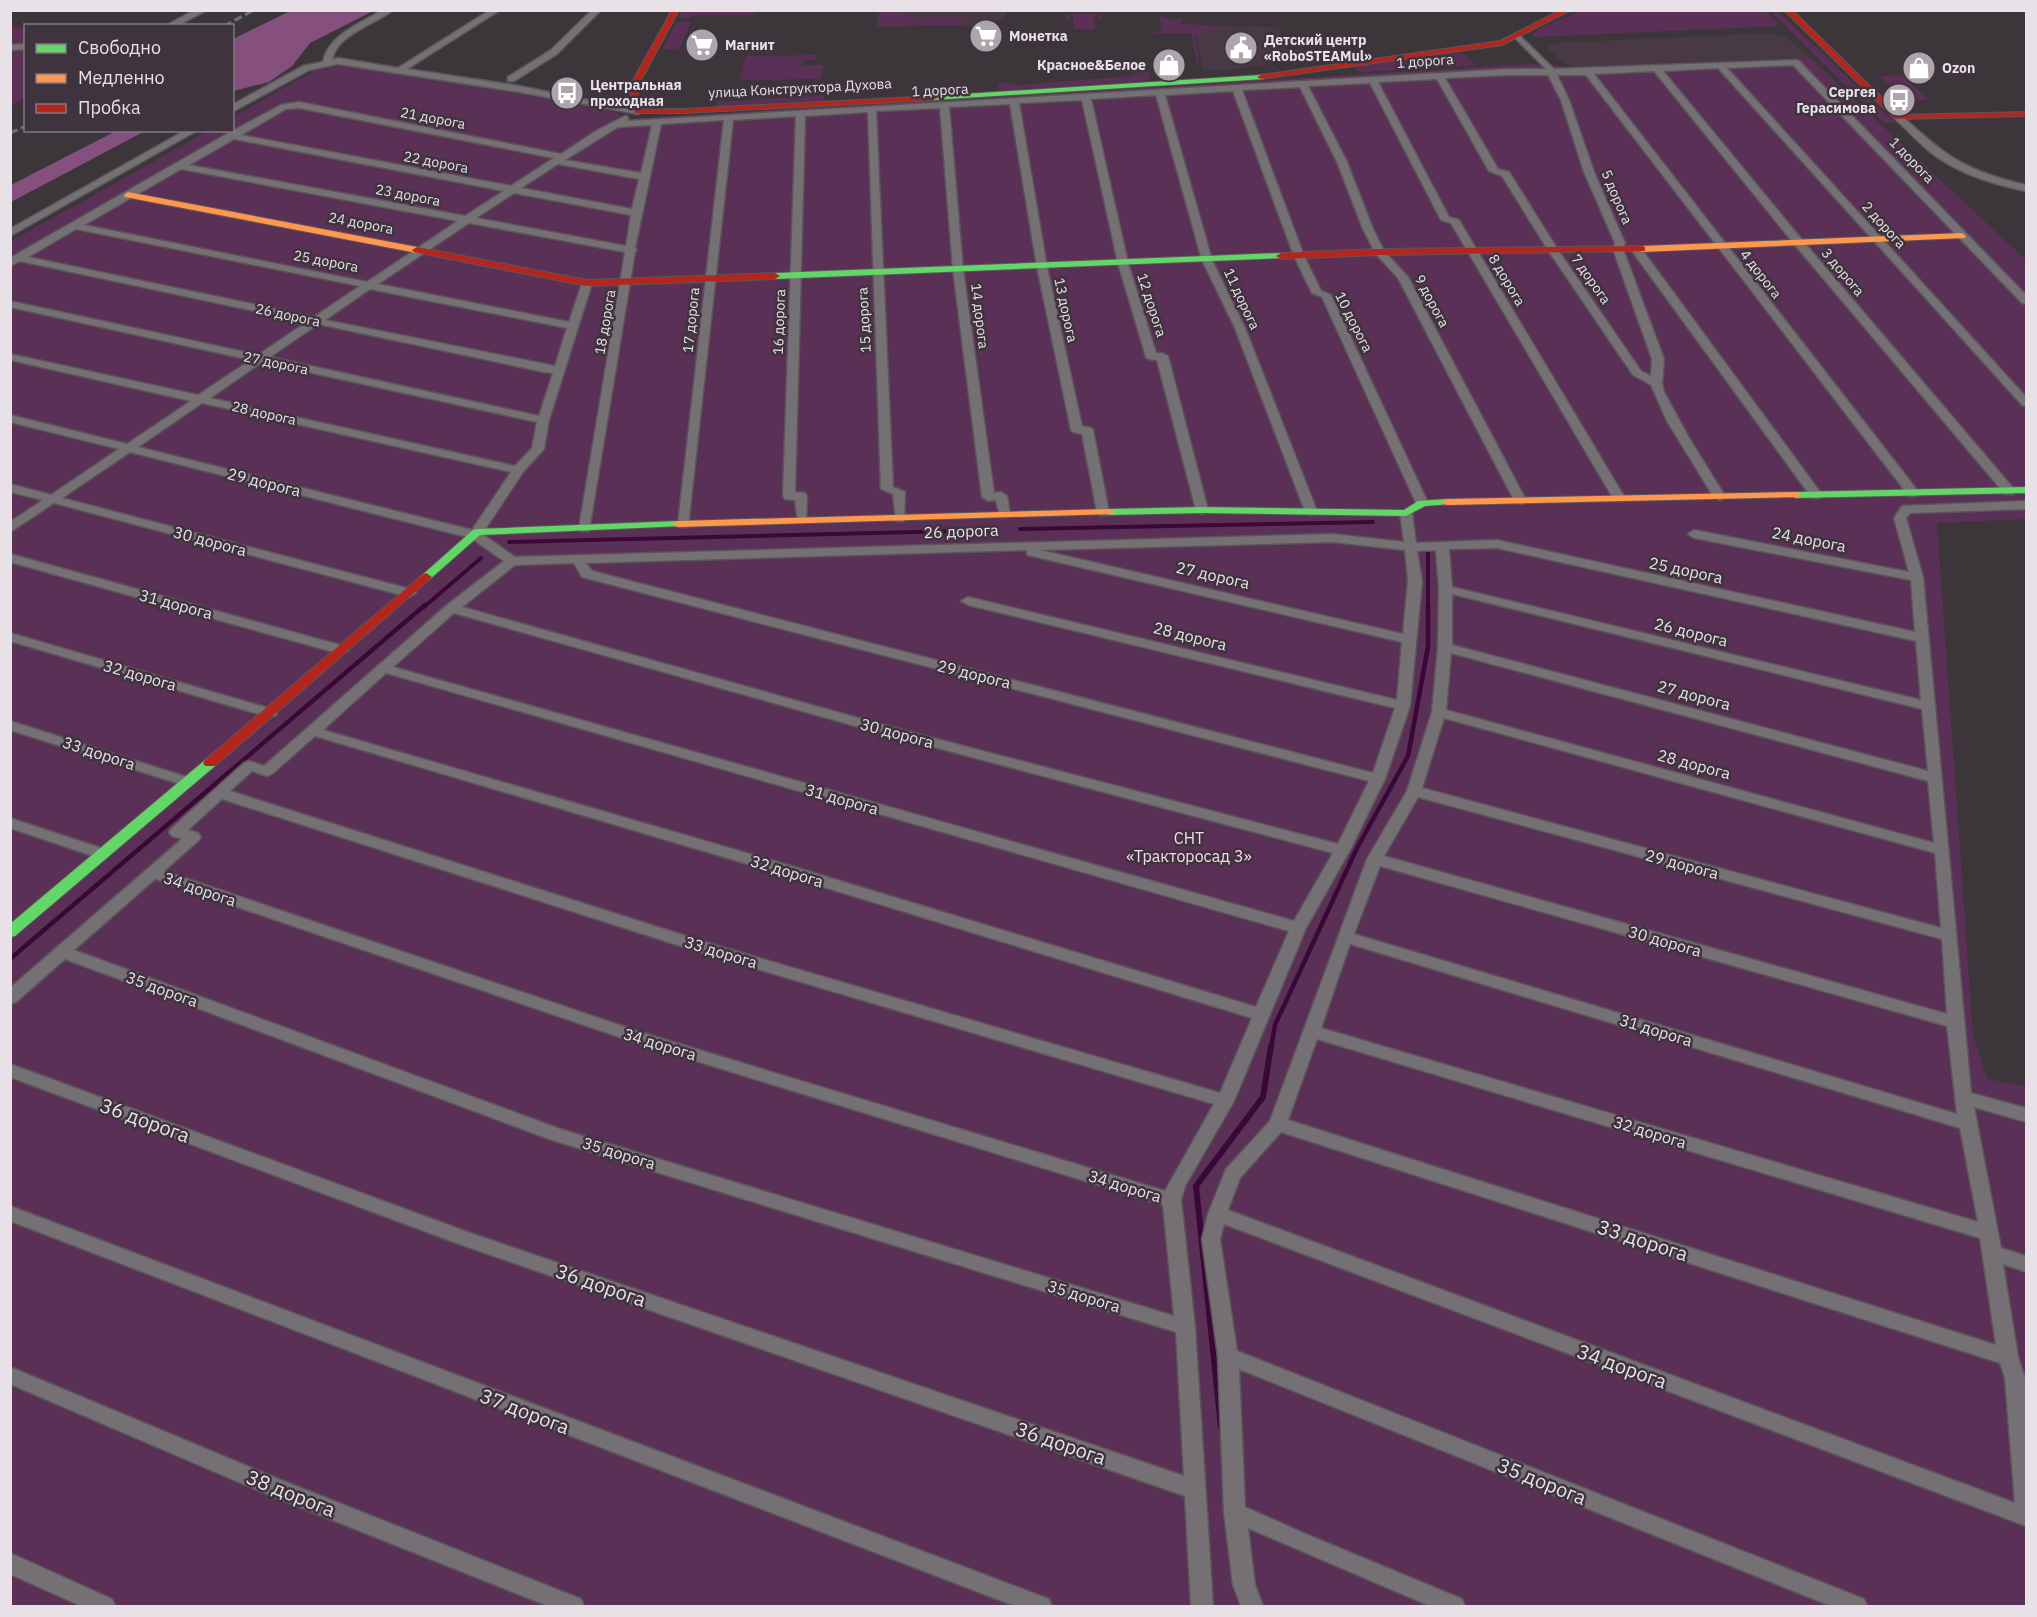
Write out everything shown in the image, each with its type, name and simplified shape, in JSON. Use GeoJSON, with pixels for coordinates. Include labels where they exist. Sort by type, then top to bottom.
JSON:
{"type":"FeatureCollection","features":[{"type":"Feature","properties":{"kind":"street"},"geometry":{"type":"LineString","coordinates":[[173,24],[203,10]]}},
{"type":"Feature","properties":{"kind":"street"},"geometry":{"type":"LineString","coordinates":[[327,62],[329,52],[337,42],[389,10]]}},
{"type":"Feature","properties":{"kind":"street"},"geometry":{"type":"LineString","coordinates":[[400,70],[496,10]]}},
{"type":"Feature","properties":{"kind":"street"},"geometry":{"type":"LineString","coordinates":[[511,79],[554,52],[597,10]]}},
{"type":"Feature","properties":{"kind":"street"},"geometry":{"type":"LineString","coordinates":[[638,111],[634,92],[636,82],[676,10]]}},
{"type":"Feature","properties":{"kind":"street","name":"улица Конструктора Духова"},"geometry":{"type":"LineString","coordinates":[[638,111],[685,111],[886,101],[1257,78],[1502,43],[1568,10]]}},
{"type":"Feature","properties":{"kind":"street"},"geometry":{"type":"LineString","coordinates":[[1787,10],[1933,150],[1990,178],[2026,188]]}},
{"type":"Feature","properties":{"kind":"street","name":"5 дорога"},"geometry":{"type":"LineString","coordinates":[[1518,36],[1549,67],[1565,100],[1589,172],[1620,243],[1618,249],[1658,359],[1656,383]]}},
{"type":"Feature","properties":{"kind":"street"},"geometry":{"type":"LineString","coordinates":[[234,108],[306,68],[327,62],[347,62],[638,111]]}},
{"type":"Feature","properties":{"kind":"street","name":"1 дорога"},"geometry":{"type":"LineString","coordinates":[[616,124],[872,111],[1509,72],[1588,72],[1795,62],[2026,301]]}},
{"type":"Feature","properties":{"kind":"street","name":"2 дорога"},"geometry":{"type":"LineString","coordinates":[[1721,66],[2026,403]]}},
{"type":"Feature","properties":{"kind":"street","name":"3 дорога"},"geometry":{"type":"LineString","coordinates":[[1657,69],[1799,243],[2008,491]]}},
{"type":"Feature","properties":{"kind":"street","name":"4 дорога"},"geometry":{"type":"LineString","coordinates":[[1588,72],[1719,245],[1913,493]]}},
{"type":"Feature","properties":{"kind":"street","name":"7 дорога"},"geometry":{"type":"LineString","coordinates":[[1440,77],[1494,171],[1506,174],[1553,250],[1637,373],[1656,383]]}},
{"type":"Feature","properties":{"kind":"street","name":"8 дорога"},"geometry":{"type":"LineString","coordinates":[[1373,81],[1446,220],[1454,220],[1619,498]]}},
{"type":"Feature","properties":{"kind":"street","name":"9 дорога"},"geometry":{"type":"LineString","coordinates":[[1303,84],[1342,162],[1368,229],[1380,252],[1403,277],[1520,500]]}},
{"type":"Feature","properties":{"kind":"street","name":"10 дорога"},"geometry":{"type":"LineString","coordinates":[[1237,89],[1299,256],[1317,293],[1326,295],[1422,503]]}},
{"type":"Feature","properties":{"kind":"street","name":"11 дорога"},"geometry":{"type":"LineString","coordinates":[[1160,93],[1207,260],[1240,328],[1311,511]]}},
{"type":"Feature","properties":{"kind":"street","name":"12 дорога"},"geometry":{"type":"LineString","coordinates":[[1086,98],[1123,263],[1152,357],[1162,356],[1202,510]]}},
{"type":"Feature","properties":{"kind":"street","name":"13 дорога"},"geometry":{"type":"LineString","coordinates":[[1014,102],[1042,267],[1077,430],[1087,430],[1103,512]]}},
{"type":"Feature","properties":{"kind":"street","name":"21 дорога"},"geometry":{"type":"LineString","coordinates":[[230,136],[273,111],[298,105],[646,177]]}},
{"type":"Feature","properties":{"kind":"street","name":"14 дорога"},"geometry":{"type":"LineString","coordinates":[[944,106],[958,269],[988,496],[1001,496],[1004,514]]}},
{"type":"Feature","properties":{"kind":"street"},"geometry":{"type":"LineString","coordinates":[[10,528],[419,251],[638,111]]}},
{"type":"Feature","properties":{"kind":"street","name":"15 дорога"},"geometry":{"type":"LineString","coordinates":[[872,111],[887,489],[899,492],[900,518]]}},
{"type":"Feature","properties":{"kind":"street","name":"16 дорога"},"geometry":{"type":"LineString","coordinates":[[801,114],[789,496],[801,496],[802,519]]}},
{"type":"Feature","properties":{"kind":"street"},"geometry":{"type":"LineString","coordinates":[[1898,117],[2026,114]]}},
{"type":"Feature","properties":{"kind":"street","name":"17 дорога"},"geometry":{"type":"LineString","coordinates":[[684,524],[729,119]]}},
{"type":"Feature","properties":{"kind":"street","name":"18 дорога"},"geometry":{"type":"LineString","coordinates":[[585,528],[627,282],[636,213],[657,123]]}},
{"type":"Feature","properties":{"kind":"street"},"geometry":{"type":"LineString","coordinates":[[10,233],[190,132]]}},
{"type":"Feature","properties":{"kind":"street"},"geometry":{"type":"LineString","coordinates":[[14,260],[230,136]]}},
{"type":"Feature","properties":{"kind":"street","name":"22 дорога"},"geometry":{"type":"LineString","coordinates":[[230,136],[636,213]]}},
{"type":"Feature","properties":{"kind":"street","name":"23 дорога"},"geometry":{"type":"LineString","coordinates":[[178,166],[632,250]]}},
{"type":"Feature","properties":{"kind":"street","name":"24 дорога"},"geometry":{"type":"LineString","coordinates":[[128,195],[587,283],[1380,252],[1636,249],[1962,236]]}},
{"type":"Feature","properties":{"kind":"street","name":"25 дорога"},"geometry":{"type":"LineString","coordinates":[[75,226],[572,326]]}},
{"type":"Feature","properties":{"kind":"street"},"geometry":{"type":"LineString","coordinates":[[1636,249],[1816,495]]}},
{"type":"Feature","properties":{"kind":"street","name":"26 дорога"},"geometry":{"type":"LineString","coordinates":[[14,260],[558,370]]}},
{"type":"Feature","properties":{"kind":"street"},"geometry":{"type":"LineString","coordinates":[[10,932],[270,713],[476,533],[518,470],[538,449],[543,420],[587,283]]}},
{"type":"Feature","properties":{"kind":"street","name":"27 дорога"},"geometry":{"type":"LineString","coordinates":[[10,304],[543,420]]}},
{"type":"Feature","properties":{"kind":"street","name":"28 дорога"},"geometry":{"type":"LineString","coordinates":[[10,357],[518,470]]}},
{"type":"Feature","properties":{"kind":"street"},"geometry":{"type":"LineString","coordinates":[[1656,383],[1656,389],[1671,417],[1719,496]]}},
{"type":"Feature","properties":{"kind":"street","name":"29 дорога"},"geometry":{"type":"LineString","coordinates":[[10,418],[476,533],[512,561]]}},
{"type":"Feature","properties":{"kind":"street","name":"30 дорога"},"geometry":{"type":"LineString","coordinates":[[10,489],[410,593]]}},
{"type":"Feature","properties":{"kind":"street"},"geometry":{"type":"LineString","coordinates":[[476,533],[802,519],[1004,514],[1202,510],[1406,513],[1422,503],[2026,490]]}},
{"type":"Feature","properties":{"kind":"street"},"geometry":{"type":"LineString","coordinates":[[2026,505],[1906,509],[1900,518],[1917,577],[1963,1097],[1989,1233],[2008,1357],[2021,1380],[2026,1508]]}},
{"type":"Feature","properties":{"kind":"street"},"geometry":{"type":"LineString","coordinates":[[1202,1606],[1185,1327],[1173,1200],[1176,1185],[1225,1101],[1298,928],[1342,850],[1378,779],[1402,706],[1415,581],[1406,513]]}},
{"type":"Feature","properties":{"kind":"street","name":"24 дорога"},"geometry":{"type":"LineString","coordinates":[[1694,534],[1917,577]]}},
{"type":"Feature","properties":{"kind":"street","name":"26 дорога"},"geometry":{"type":"LineString","coordinates":[[512,561],[1333,538],[1410,547]]}},
{"type":"Feature","properties":{"kind":"street","name":"25 дорога"},"geometry":{"type":"LineString","coordinates":[[1410,547],[1497,544],[1923,638]]}},
{"type":"Feature","properties":{"kind":"street"},"geometry":{"type":"LineString","coordinates":[[1252,1606],[1245,1585],[1235,1512],[1228,1356],[1211,1239],[1217,1214],[1232,1174],[1278,1124],[1375,859],[1414,791],[1439,712],[1445,647],[1446,589],[1442,545]]}},
{"type":"Feature","properties":{"kind":"street","name":"27 дорога"},"geometry":{"type":"LineString","coordinates":[[1008,546],[1409,639]]}},
{"type":"Feature","properties":{"kind":"street","name":"31 дорога"},"geometry":{"type":"LineString","coordinates":[[10,558],[342,650]]}},
{"type":"Feature","properties":{"kind":"street","name":"29 дорога"},"geometry":{"type":"LineString","coordinates":[[577,558],[587,574],[1378,779]]}},
{"type":"Feature","properties":{"kind":"street"},"geometry":{"type":"LineString","coordinates":[[10,998],[193,837],[177,832],[249,766],[267,771],[386,669],[452,608],[512,561]]}},
{"type":"Feature","properties":{"kind":"street","name":"26 дорога"},"geometry":{"type":"LineString","coordinates":[[1446,589],[1928,706]]}},
{"type":"Feature","properties":{"kind":"street","name":"28 дорога"},"geometry":{"type":"LineString","coordinates":[[968,601],[1402,706]]}},
{"type":"Feature","properties":{"kind":"street","name":"30 дорога"},"geometry":{"type":"LineString","coordinates":[[452,608],[871,726],[1342,850]]}},
{"type":"Feature","properties":{"kind":"street","name":"32 дорога"},"geometry":{"type":"LineString","coordinates":[[10,637],[270,713]]}},
{"type":"Feature","properties":{"kind":"street","name":"27 дорога"},"geometry":{"type":"LineString","coordinates":[[1445,647],[1935,778]]}},
{"type":"Feature","properties":{"kind":"street","name":"31 дорога"},"geometry":{"type":"LineString","coordinates":[[386,669],[1298,928]]}},
{"type":"Feature","properties":{"kind":"street","name":"28 дорога"},"geometry":{"type":"LineString","coordinates":[[1439,712],[1941,850]]}},
{"type":"Feature","properties":{"kind":"street","name":"33 дорога"},"geometry":{"type":"LineString","coordinates":[[10,725],[188,782]]}},
{"type":"Feature","properties":{"kind":"street","name":"32 дорога"},"geometry":{"type":"LineString","coordinates":[[312,731],[766,864],[1260,1014]]}},
{"type":"Feature","properties":{"kind":"street","name":"29 дорога"},"geometry":{"type":"LineString","coordinates":[[1414,791],[1950,936]]}},
{"type":"Feature","properties":{"kind":"street","name":"33 дорога"},"geometry":{"type":"LineString","coordinates":[[219,793],[702,947],[1225,1101]]}},
{"type":"Feature","properties":{"kind":"street"},"geometry":{"type":"LineString","coordinates":[[10,823],[102,854]]}},
{"type":"Feature","properties":{"kind":"street","name":"30 дорога"},"geometry":{"type":"LineString","coordinates":[[1375,859],[1955,1022]]}},
{"type":"Feature","properties":{"kind":"street","name":"34 дорога"},"geometry":{"type":"LineString","coordinates":[[153,873],[634,1036],[1173,1200]]}},
{"type":"Feature","properties":{"kind":"street","name":"31 дорога"},"geometry":{"type":"LineString","coordinates":[[1345,936],[1968,1124]]}},
{"type":"Feature","properties":{"kind":"street","name":"35 дорога"},"geometry":{"type":"LineString","coordinates":[[62,952],[555,1134],[1185,1327]]}},
{"type":"Feature","properties":{"kind":"street","name":"32 дорога"},"geometry":{"type":"LineString","coordinates":[[1311,1031],[1989,1233]]}},
{"type":"Feature","properties":{"kind":"street","name":"36 дорога"},"geometry":{"type":"LineString","coordinates":[[10,1070],[466,1239],[1196,1490]]}},
{"type":"Feature","properties":{"kind":"street"},"geometry":{"type":"LineString","coordinates":[[1963,1097],[2026,1115]]}},
{"type":"Feature","properties":{"kind":"street","name":"33 дорога"},"geometry":{"type":"LineString","coordinates":[[1278,1124],[2008,1357]]}},
{"type":"Feature","properties":{"kind":"street","name":"37 дорога"},"geometry":{"type":"LineString","coordinates":[[10,1213],[1041,1606]]}},
{"type":"Feature","properties":{"kind":"street","name":"34 дорога"},"geometry":{"type":"LineString","coordinates":[[1217,1214],[2026,1517]]}},
{"type":"Feature","properties":{"kind":"street"},"geometry":{"type":"LineString","coordinates":[[1991,1252],[2026,1264]]}},
{"type":"Feature","properties":{"kind":"street","name":"35 дорога"},"geometry":{"type":"LineString","coordinates":[[1228,1356],[1856,1606]]}},
{"type":"Feature","properties":{"kind":"street","name":"38 дорога"},"geometry":{"type":"LineString","coordinates":[[10,1375],[269,1485],[573,1606]]}},
{"type":"Feature","properties":{"kind":"street"},"geometry":{"type":"LineString","coordinates":[[1235,1512],[1300,1542],[1454,1606]]}},
{"type":"Feature","properties":{"kind":"street"},"geometry":{"type":"LineString","coordinates":[[10,1563],[104,1606]]}},
{"type":"Feature","properties":{"kind":"shaded area"},"geometry":{"type":"Polygon","coordinates":[[[290,11],[373,11],[310,43],[292,66],[269,82],[234,91],[234,39],[290,11]]]}},
{"type":"Feature","properties":{"kind":"shaded area"},"geometry":{"type":"Polygon","coordinates":[[[879,11],[1032,11],[1006,12],[1006,18],[979,26],[877,26],[879,11]]]}},
{"type":"Feature","properties":{"kind":"shaded area"},"geometry":{"type":"Polygon","coordinates":[[[1210,26],[1279,27],[1284,49],[1311,50],[1320,57],[1225,70],[1203,70],[1195,30],[1210,26]]]}},
{"type":"Feature","properties":{"kind":"shaded area"},"geometry":{"type":"Polygon","coordinates":[[[1771,33],[1787,37],[1810,58],[1577,68],[1562,62],[1547,47],[1554,43],[1771,33]]]}},
{"type":"Feature","properties":{"kind":"shaded area"},"geometry":{"type":"Polygon","coordinates":[[[114,132],[143,132],[11,202],[11,185],[114,132]]]}},
{"type":"Feature","properties":{"kind":"green space"},"geometry":{"type":"Polygon","coordinates":[[[681,10],[755,11],[754,15],[692,15],[689,19],[679,17],[681,10]]]}},
{"type":"Feature","properties":{"kind":"green space"},"geometry":{"type":"Polygon","coordinates":[[[1584,10],[1766,11],[1779,26],[1536,37],[1531,35],[1543,27],[1584,10]]]}},
{"type":"Feature","properties":{"kind":"green space"},"geometry":{"type":"Polygon","coordinates":[[[880,11],[894,11],[911,17],[910,26],[877,26],[880,11]]]}},
{"type":"Feature","properties":{"kind":"green space"},"geometry":{"type":"Polygon","coordinates":[[[1770,11],[1780,13],[1895,123],[1884,123],[1770,11]]]}},
{"type":"Feature","properties":{"kind":"green space"},"geometry":{"type":"Polygon","coordinates":[[[1100,14],[1102,20],[1099,20],[1098,15],[1094,15],[1095,29],[1074,29],[1073,15],[1070,15],[1070,20],[1066,20],[1065,15],[1100,14]]]}},
{"type":"Feature","properties":{"kind":"green space"},"geometry":{"type":"Polygon","coordinates":[[[1160,16],[1173,20],[1182,19],[1182,22],[1176,23],[1212,26],[1213,29],[1195,35],[1199,62],[1197,62],[1191,33],[1153,34],[1161,31],[1160,16]]]}},
{"type":"Feature","properties":{"kind":"green space"},"geometry":{"type":"Polygon","coordinates":[[[914,17],[964,17],[963,25],[913,25],[914,17]]]}},
{"type":"Feature","properties":{"kind":"green space"},"geometry":{"type":"Polygon","coordinates":[[[691,22],[679,50],[662,49],[676,23],[691,22]]]}},
{"type":"Feature","properties":{"kind":"green space"},"geometry":{"type":"Polygon","coordinates":[[[11,26],[24,28],[24,99],[11,106],[11,26]]]}},
{"type":"Feature","properties":{"kind":"green space"},"geometry":{"type":"Polygon","coordinates":[[[1461,53],[1476,65],[1360,72],[1353,66],[1461,53]]]}},
{"type":"Feature","properties":{"kind":"green space"},"geometry":{"type":"Polygon","coordinates":[[[816,55],[815,60],[804,60],[802,65],[824,65],[820,79],[739,80],[746,56],[816,55]]]}},
{"type":"Feature","properties":{"kind":"green space","name":"СНТ «Тракторосад 3»"},"geometry":{"type":"Polygon","coordinates":[[[1810,58],[2026,260],[2026,519],[1937,523],[1973,1035],[1987,1079],[2026,1086],[2026,1606],[11,1606],[10,242],[206,132],[234,132],[234,116],[314,71],[342,65],[604,108],[626,119],[1531,64],[1577,68],[1810,58]]]}},
{"type":"Feature","properties":{"kind":"green space"},"geometry":{"type":"Polygon","coordinates":[[[1134,73],[1149,73],[1149,79],[1003,90],[999,89],[998,85],[1005,82],[1016,85],[1133,76],[1134,73]]]}},
{"type":"Feature","properties":{"kind":"green space"},"geometry":{"type":"Polygon","coordinates":[[[1901,75],[1929,100],[1906,101],[1879,76],[1901,75]]]}},
{"type":"Feature","properties":{"kind":"green space"},"geometry":{"type":"Polygon","coordinates":[[[824,95],[825,100],[717,107],[717,102],[824,95]]]}},
{"type":"Feature","properties":{"kind":"waterway"},"geometry":{"type":"LineString","coordinates":[[1020,529],[1373,522]]}},
{"type":"Feature","properties":{"kind":"waterway"},"geometry":{"type":"LineString","coordinates":[[509,542],[997,530]]}},
{"type":"Feature","properties":{"kind":"waterway"},"geometry":{"type":"LineString","coordinates":[[1271,1048],[1275,1025],[1357,848],[1408,756],[1428,647],[1428,551]]}},
{"type":"Feature","properties":{"kind":"waterway"},"geometry":{"type":"LineString","coordinates":[[424,607],[481,558]]}},
{"type":"Feature","properties":{"kind":"waterway"},"geometry":{"type":"LineString","coordinates":[[10,959],[425,605]]}},
{"type":"Feature","properties":{"kind":"waterway"},"geometry":{"type":"LineString","coordinates":[[1221,1427],[1196,1186],[1263,1097],[1271,1046]]}},
{"type":"Feature","properties":{"kind":"railway"},"geometry":{"type":"LineString","coordinates":[[228,24],[254,10]]}},
{"type":"Feature","properties":{"kind":"railway"},"geometry":{"type":"LineString","coordinates":[[10,133],[24,127]]}},
{"type":"Feature","properties":{"kind":"traffic: fast"},"geometry":{"type":"LineString","coordinates":[[933,98],[1261,77]]}},
{"type":"Feature","properties":{"kind":"traffic: fast"},"geometry":{"type":"LineString","coordinates":[[775,276],[1281,256]]}},
{"type":"Feature","properties":{"kind":"traffic: fast"},"geometry":{"type":"LineString","coordinates":[[1795,495],[2026,490]]}},
{"type":"Feature","properties":{"kind":"traffic: fast"},"geometry":{"type":"LineString","coordinates":[[1109,512],[1202,510],[1406,513],[1422,503],[1447,502]]}},
{"type":"Feature","properties":{"kind":"traffic: fast"},"geometry":{"type":"LineString","coordinates":[[426,577],[477,532],[678,524]]}},
{"type":"Feature","properties":{"kind":"traffic: fast"},"geometry":{"type":"LineString","coordinates":[[10,932],[210,763]]}},
{"type":"Feature","properties":{"kind":"traffic: slow"},"geometry":{"type":"LineString","coordinates":[[128,195],[417,250]]}},
{"type":"Feature","properties":{"kind":"traffic: slow"},"geometry":{"type":"LineString","coordinates":[[1642,249],[1962,236]]}},
{"type":"Feature","properties":{"kind":"traffic: slow"},"geometry":{"type":"LineString","coordinates":[[1447,502],[1795,495]]}},
{"type":"Feature","properties":{"kind":"traffic: slow"},"geometry":{"type":"LineString","coordinates":[[678,524],[1109,512]]}},
{"type":"Feature","properties":{"kind":"traffic: jam"},"geometry":{"type":"LineString","coordinates":[[676,10],[636,82],[634,92],[638,111],[685,111],[933,98]]}},
{"type":"Feature","properties":{"kind":"traffic: jam"},"geometry":{"type":"LineString","coordinates":[[1261,77],[1502,43],[1568,10]]}},
{"type":"Feature","properties":{"kind":"traffic: jam"},"geometry":{"type":"LineString","coordinates":[[1787,10],[1898,117],[2026,114]]}},
{"type":"Feature","properties":{"kind":"traffic: jam"},"geometry":{"type":"LineString","coordinates":[[1281,256],[1380,252],[1642,249]]}},
{"type":"Feature","properties":{"kind":"traffic: jam"},"geometry":{"type":"LineString","coordinates":[[417,250],[587,283],[775,276]]}},
{"type":"Feature","properties":{"kind":"traffic: jam"},"geometry":{"type":"LineString","coordinates":[[210,763],[426,577]]}},
{"type":"Feature","properties":{"kind":"place","name":"Монетка"},"geometry":{"type":"Point","coordinates":[986,36]}},
{"type":"Feature","properties":{"kind":"place","name":"Магнит"},"geometry":{"type":"Point","coordinates":[702,45]}},
{"type":"Feature","properties":{"kind":"place","name":"Детский центр «RoboSTEAMul»"},"geometry":{"type":"Point","coordinates":[1241,48]}},
{"type":"Feature","properties":{"kind":"place","name":"Красное&Белое"},"geometry":{"type":"Point","coordinates":[1169,65]}},
{"type":"Feature","properties":{"kind":"place","name":"Ozon"},"geometry":{"type":"Point","coordinates":[1919,68]}},
{"type":"Feature","properties":{"kind":"place","name":"Центральная проходная"},"geometry":{"type":"Point","coordinates":[567,93]}},
{"type":"Feature","properties":{"kind":"place","name":"Сергея Герасимова"},"geometry":{"type":"Point","coordinates":[1899,100]}}]}
